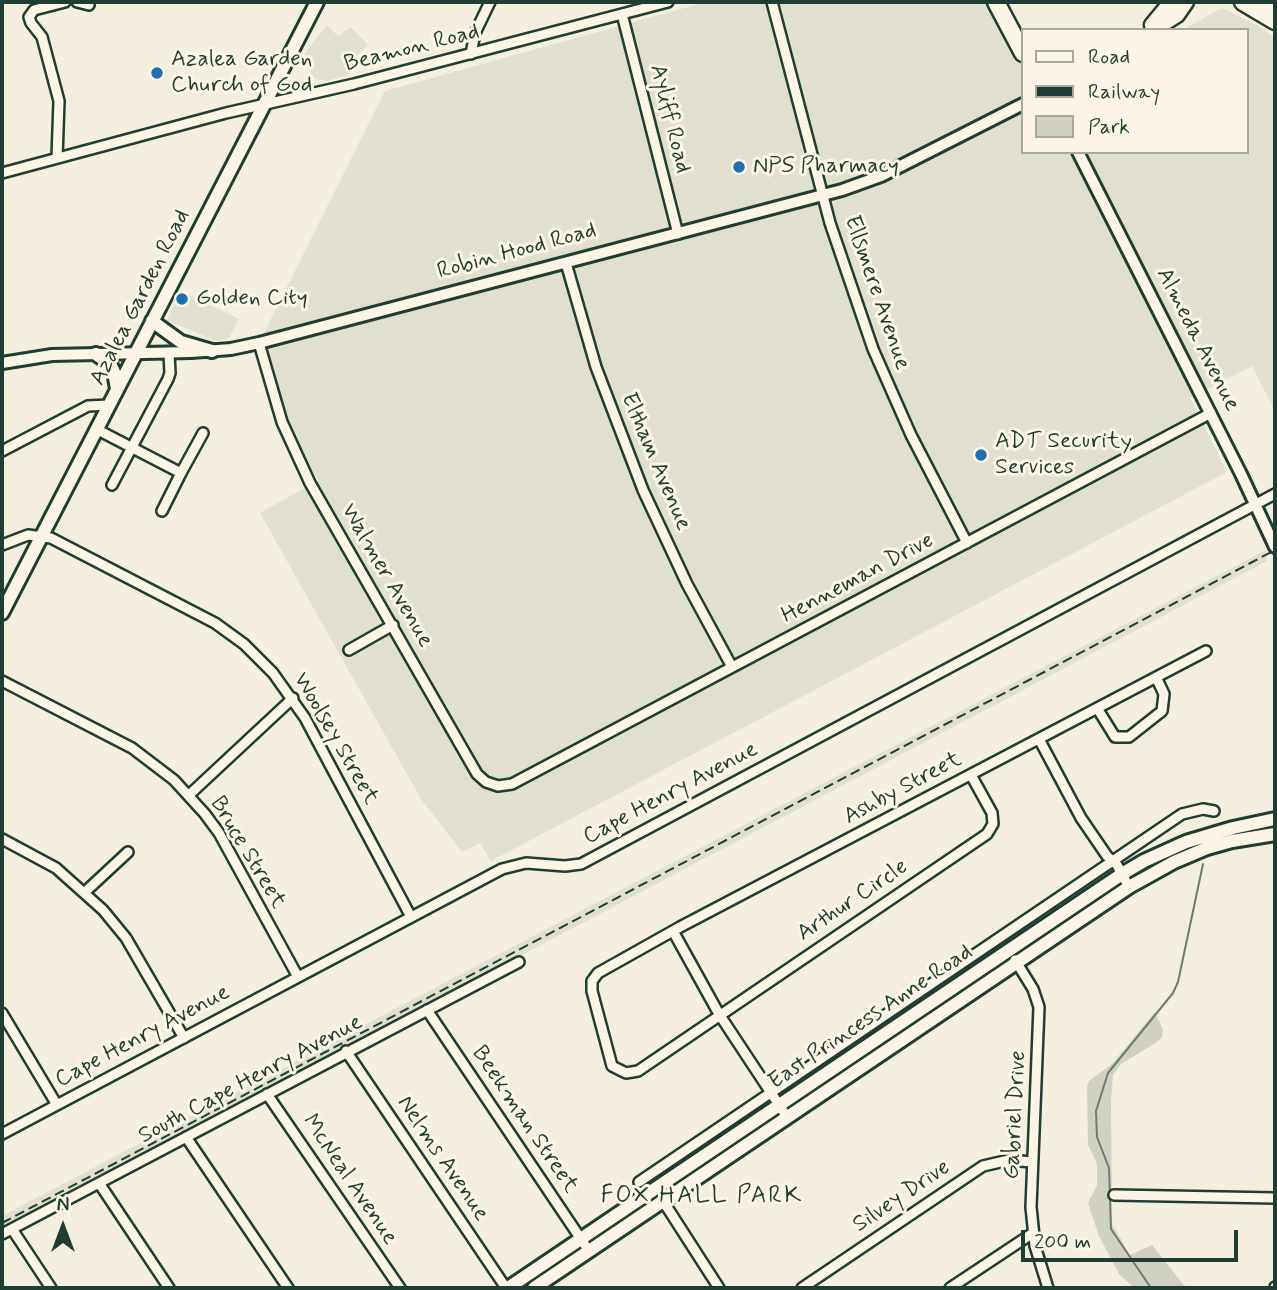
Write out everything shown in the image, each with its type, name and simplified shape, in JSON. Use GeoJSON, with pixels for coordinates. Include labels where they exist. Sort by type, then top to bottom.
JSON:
{"type":"FeatureCollection","features":[{"type":"Feature","properties":{"kind":"highway"},"geometry":{"type":"LineString","coordinates":[[996,2],[1021,49]]}},
{"type":"Feature","properties":{"kind":"highway"},"geometry":{"type":"LineString","coordinates":[[1243,2],[1275,21]]}},
{"type":"Feature","properties":{"kind":"highway"},"geometry":{"type":"LineString","coordinates":[[1265,2],[1275,6]]}},
{"type":"Feature","properties":{"kind":"main road","name":"Azalea Garden Road"},"geometry":{"type":"LineString","coordinates":[[2,613],[317,2]]}},
{"type":"Feature","properties":{"kind":"main road"},"geometry":{"type":"LineString","coordinates":[[1152,28],[1171,2]]}},
{"type":"Feature","properties":{"kind":"main road"},"geometry":{"type":"LineString","coordinates":[[1154,28],[1177,15],[1186,2]]}},
{"type":"Feature","properties":{"kind":"main road"},"geometry":{"type":"LineString","coordinates":[[152,321],[181,342],[212,351]]}},
{"type":"Feature","properties":{"kind":"main road"},"geometry":{"type":"LineString","coordinates":[[96,354],[110,364],[117,389]]}},
{"type":"Feature","properties":{"kind":"main road","name":"East Princess Anne Road"},"geometry":{"type":"LineString","coordinates":[[507,1288],[1143,861],[1186,842],[1272,823],[1269,834],[1200,850],[1129,887],[534,1288]]}},
{"type":"Feature","properties":{"kind":"street"},"geometry":{"type":"LineString","coordinates":[[57,158],[59,100],[42,37],[29,17],[34,10],[65,2]]}},
{"type":"Feature","properties":{"kind":"street"},"geometry":{"type":"LineString","coordinates":[[77,2],[89,5]]}},
{"type":"Feature","properties":{"kind":"street"},"geometry":{"type":"LineString","coordinates":[[471,54],[475,33],[490,2]]}},
{"type":"Feature","properties":{"kind":"street","name":"Beamon Road"},"geometry":{"type":"LineString","coordinates":[[2,173],[668,2]]}},
{"type":"Feature","properties":{"kind":"street","name":"Ellsmere Avenue"},"geometry":{"type":"LineString","coordinates":[[772,2],[846,276],[873,349],[911,435],[967,543]]}},
{"type":"Feature","properties":{"kind":"street","name":"Ayliff Road"},"geometry":{"type":"LineString","coordinates":[[622,14],[678,234]]}},
{"type":"Feature","properties":{"kind":"street","name":"Robin Hood Road"},"geometry":{"type":"LineString","coordinates":[[2,363],[52,355],[212,351],[258,343],[823,195],[881,176],[1021,105]]}},
{"type":"Feature","properties":{"kind":"street","name":"Almeda Avenue"},"geometry":{"type":"LineString","coordinates":[[1079,154],[1275,547]]}},
{"type":"Feature","properties":{"kind":"street","name":"Eltham Avenue"},"geometry":{"type":"LineString","coordinates":[[566,263],[596,368],[643,490],[687,584],[732,667]]}},
{"type":"Feature","properties":{"kind":"street","name":"Walmer Avenue"},"geometry":{"type":"LineString","coordinates":[[258,343],[277,409],[295,453],[318,498],[477,774],[486,782],[498,786],[512,784],[523,778]]}},
{"type":"Feature","properties":{"kind":"street"},"geometry":{"type":"LineString","coordinates":[[112,485],[168,379],[169,353]]}},
{"type":"Feature","properties":{"kind":"street"},"geometry":{"type":"LineString","coordinates":[[2,451],[88,406],[109,405]]}},
{"type":"Feature","properties":{"kind":"street","name":"Henneman Drive"},"geometry":{"type":"LineString","coordinates":[[523,778],[1210,413]]}},
{"type":"Feature","properties":{"kind":"street"},"geometry":{"type":"LineString","coordinates":[[96,429],[181,473]]}},
{"type":"Feature","properties":{"kind":"street"},"geometry":{"type":"LineString","coordinates":[[162,511],[202,433]]}},
{"type":"Feature","properties":{"kind":"street","name":"Cape Henry Avenue"},"geometry":{"type":"LineString","coordinates":[[2,1134],[513,865],[581,864],[1275,494]]}},
{"type":"Feature","properties":{"kind":"street"},"geometry":{"type":"LineString","coordinates":[[2,545],[19,537],[42,535]]}},
{"type":"Feature","properties":{"kind":"street","name":"Woolsey Street"},"geometry":{"type":"LineString","coordinates":[[42,535],[139,583],[223,629],[258,657],[293,698],[411,917]]}},
{"type":"Feature","properties":{"kind":"street"},"geometry":{"type":"LineString","coordinates":[[349,650],[393,625]]}},
{"type":"Feature","properties":{"kind":"street","name":"Ashby Street"},"geometry":{"type":"LineString","coordinates":[[686,1037],[638,1071],[626,1073],[612,1066],[592,986],[598,973],[1206,651]]}},
{"type":"Feature","properties":{"kind":"street"},"geometry":{"type":"LineString","coordinates":[[1097,708],[1115,737],[1129,737],[1162,711],[1165,700],[1156,677]]}},
{"type":"Feature","properties":{"kind":"street","name":"Bruce Street"},"geometry":{"type":"LineString","coordinates":[[2,681],[132,748],[161,768],[189,795],[231,853],[298,977]]}},
{"type":"Feature","properties":{"kind":"street"},"geometry":{"type":"LineString","coordinates":[[189,795],[293,698]]}},
{"type":"Feature","properties":{"kind":"street"},"geometry":{"type":"LineString","coordinates":[[1039,739],[1081,818],[1107,856],[1113,860],[1129,887]]}},
{"type":"Feature","properties":{"kind":"street","name":"Arthur Circle"},"geometry":{"type":"LineString","coordinates":[[686,1037],[987,834],[993,824],[992,813],[971,775]]}},
{"type":"Feature","properties":{"kind":"street"},"geometry":{"type":"LineString","coordinates":[[639,1182],[1182,814],[1203,809],[1213,811]]}},
{"type":"Feature","properties":{"kind":"street"},"geometry":{"type":"LineString","coordinates":[[2,839],[56,868],[85,892],[126,938],[184,1038]]}},
{"type":"Feature","properties":{"kind":"street"},"geometry":{"type":"LineString","coordinates":[[85,892],[128,852]]}},
{"type":"Feature","properties":{"kind":"street"},"geometry":{"type":"LineString","coordinates":[[673,931],[719,1014],[787,1117]]}},
{"type":"Feature","properties":{"kind":"street","name":"Gabriel Drive"},"geometry":{"type":"LineString","coordinates":[[1009,950],[1033,989],[1039,1007],[1031,1207],[1033,1233],[1048,1288]]}},
{"type":"Feature","properties":{"kind":"street","name":"South Cape Henry Avenue"},"geometry":{"type":"LineString","coordinates":[[2,1234],[519,962]]}},
{"type":"Feature","properties":{"kind":"street","name":"Beekman Street"},"geometry":{"type":"LineString","coordinates":[[427,1010],[589,1251]]}},
{"type":"Feature","properties":{"kind":"street"},"geometry":{"type":"LineString","coordinates":[[2,1013],[57,1105]]}},
{"type":"Feature","properties":{"kind":"street","name":"Nelms Avenue"},"geometry":{"type":"LineString","coordinates":[[346,1051],[507,1288]]}},
{"type":"Feature","properties":{"kind":"street","name":"McNeal Avenue"},"geometry":{"type":"LineString","coordinates":[[267,1094],[400,1288]]}},
{"type":"Feature","properties":{"kind":"street"},"geometry":{"type":"LineString","coordinates":[[186,1137],[288,1288]]}},
{"type":"Feature","properties":{"kind":"street","name":"Silvey Drive"},"geometry":{"type":"LineString","coordinates":[[802,1288],[983,1166],[1001,1161],[1032,1162]]}},
{"type":"Feature","properties":{"kind":"street"},"geometry":{"type":"LineString","coordinates":[[99,1183],[169,1288]]}},
{"type":"Feature","properties":{"kind":"street"},"geometry":{"type":"LineString","coordinates":[[1114,1195],[1275,1198]]}},
{"type":"Feature","properties":{"kind":"street"},"geometry":{"type":"LineString","coordinates":[[663,1201],[719,1288]]}},
{"type":"Feature","properties":{"kind":"street"},"geometry":{"type":"LineString","coordinates":[[12,1229],[51,1288]]}},
{"type":"Feature","properties":{"kind":"street"},"geometry":{"type":"LineString","coordinates":[[950,1288],[1033,1233]]}},
{"type":"Feature","properties":{"kind":"shaded area"},"geometry":{"type":"Polygon","coordinates":[[[706,2],[1004,2],[1021,30],[1021,154],[1249,154],[1249,28],[1186,28],[1222,8],[1259,26],[1275,38],[1275,411],[1252,366],[1190,398],[1227,472],[491,861],[480,843],[462,852],[421,799],[260,513],[319,480],[297,447],[278,395],[264,333],[385,91],[706,2]]]}},
{"type":"Feature","properties":{"kind":"shaded area"},"geometry":{"type":"Polygon","coordinates":[[[327,25],[338,36],[351,27],[368,45],[355,57],[361,64],[348,75],[327,81],[315,79],[304,63],[305,53],[327,25]]]}},
{"type":"Feature","properties":{"kind":"shaded area"},"geometry":{"type":"Polygon","coordinates":[[[181,291],[239,319],[229,338],[216,341],[167,320],[181,291]]]}},
{"type":"Feature","properties":{"kind":"shaded area"},"geometry":{"type":"Polygon","coordinates":[[[1266,550],[1267,561],[2,1230],[2,1216],[1266,550]]]}},
{"type":"Feature","properties":{"kind":"green space"},"geometry":{"type":"Polygon","coordinates":[[[1155,1012],[1163,1030],[1162,1037],[1121,1064],[1113,1075],[1112,1224],[1130,1255],[1152,1245],[1186,1288],[1134,1288],[1119,1274],[1099,1236],[1088,1203],[1097,1185],[1097,1164],[1088,1145],[1089,1081],[1112,1064],[1155,1012]]]}},
{"type":"Feature","properties":{"kind":"waterway"},"geometry":{"type":"LineString","coordinates":[[1151,1288],[1111,1229],[1109,1168],[1097,1137],[1096,1111],[1108,1073],[1173,993],[1178,982],[1203,864]]}},
{"type":"Feature","properties":{"kind":"railway"},"geometry":{"type":"LineString","coordinates":[[2,1223],[1275,550]]}},
{"type":"Feature","properties":{"kind":"place","name":"Azalea Garden Church of God"},"geometry":{"type":"Point","coordinates":[157,73]}},
{"type":"Feature","properties":{"kind":"place","name":"NPS Pharmacy"},"geometry":{"type":"Point","coordinates":[739,167]}},
{"type":"Feature","properties":{"kind":"place","name":"Golden City"},"geometry":{"type":"Point","coordinates":[182,299]}},
{"type":"Feature","properties":{"kind":"place","name":"ADT Security Services"},"geometry":{"type":"Point","coordinates":[981,455]}},
{"type":"Feature","properties":{"kind":"district","name":"FOX HALL PARK"},"geometry":{"type":"Point","coordinates":[702,1197]}}]}
